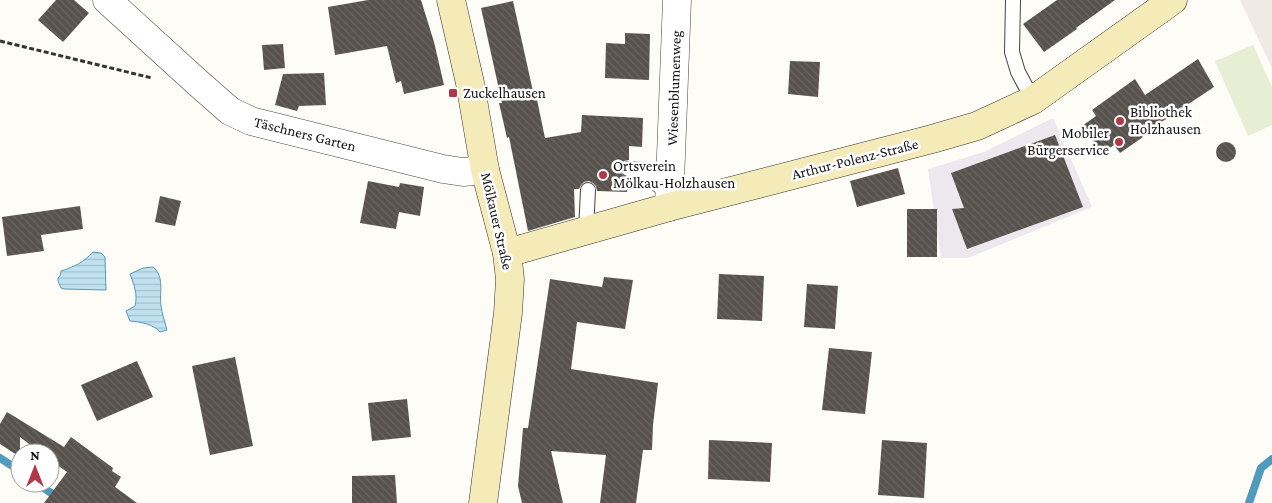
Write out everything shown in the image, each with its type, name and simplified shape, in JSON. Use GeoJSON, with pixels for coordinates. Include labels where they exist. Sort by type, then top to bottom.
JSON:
{"type":"FeatureCollection","features":[{"type":"Feature","properties":{"kind":"street","name":"Täschners Garten"},"geometry":{"type":"LineString","coordinates":[[107,0],[230,111],[251,121],[443,169],[463,172],[485,170]]}},
{"type":"Feature","properties":{"kind":"street","name":"Mölkauer Straße"},"geometry":{"type":"LineString","coordinates":[[451,0],[470,83],[485,170],[507,253],[510,279],[508,313],[483,503]]}},
{"type":"Feature","properties":{"kind":"street","name":"Wiesenblumenweg"},"geometry":{"type":"LineString","coordinates":[[669,201],[677,0]]}},
{"type":"Feature","properties":{"kind":"street","name":"Arthur-Polenz-Straße"},"geometry":{"type":"LineString","coordinates":[[507,253],[586,231],[669,201],[932,139],[977,126],[1033,100],[1173,0]]}},
{"type":"Feature","properties":{"kind":"lane"},"geometry":{"type":"LineString","coordinates":[[1013,0],[1012,52],[1018,72],[1033,100]]}},
{"type":"Feature","properties":{"kind":"lane"},"geometry":{"type":"LineString","coordinates":[[628,169],[642,170],[669,201]]}},
{"type":"Feature","properties":{"kind":"lane"},"geometry":{"type":"LineString","coordinates":[[586,231],[588,190]]}},
{"type":"Feature","properties":{"kind":"path"},"geometry":{"type":"LineString","coordinates":[[0,41],[154,79]]}},
{"type":"Feature","properties":{"kind":"shaded area"},"geometry":{"type":"Polygon","coordinates":[[[1240,0],[1272,0],[1272,68],[1240,0]]]}},
{"type":"Feature","properties":{"kind":"shaded area"},"geometry":{"type":"Polygon","coordinates":[[[1053,118],[1092,207],[968,258],[941,258],[928,169],[984,152],[1053,118]]]}},
{"type":"Feature","properties":{"kind":"green space"},"geometry":{"type":"Polygon","coordinates":[[[1253,45],[1272,87],[1272,125],[1248,136],[1215,61],[1253,45]]]}},
{"type":"Feature","properties":{"kind":"water"},"geometry":{"type":"Polygon","coordinates":[[[93,252],[101,253],[105,257],[106,290],[61,288],[58,278],[61,271],[79,264],[93,252]]]}},
{"type":"Feature","properties":{"kind":"water"},"geometry":{"type":"Polygon","coordinates":[[[153,267],[159,275],[161,306],[167,330],[160,332],[150,325],[130,321],[126,311],[135,306],[136,302],[135,290],[130,274],[143,268],[153,267]]]}},
{"type":"Feature","properties":{"kind":"building"},"geometry":{"type":"Polygon","coordinates":[[[56,0],[74,0],[89,13],[63,42],[38,20],[56,0]]]}},
{"type":"Feature","properties":{"kind":"building"},"geometry":{"type":"Polygon","coordinates":[[[368,0],[421,0],[434,42],[444,85],[404,94],[401,81],[396,83],[387,46],[335,55],[328,7],[368,0]]]}},
{"type":"Feature","properties":{"kind":"building"},"geometry":{"type":"Polygon","coordinates":[[[1057,0],[1115,0],[1044,52],[1023,24],[1057,0]]]}},
{"type":"Feature","properties":{"kind":"building"},"geometry":{"type":"Polygon","coordinates":[[[513,1],[545,138],[581,132],[582,115],[643,118],[642,147],[629,146],[629,160],[624,161],[619,168],[620,173],[628,178],[627,192],[597,191],[593,183],[589,181],[584,182],[579,189],[574,189],[575,217],[528,231],[509,137],[507,138],[499,103],[502,103],[481,8],[513,1]]]}},
{"type":"Feature","properties":{"kind":"building"},"geometry":{"type":"Polygon","coordinates":[[[625,33],[650,34],[649,80],[605,78],[606,43],[625,44],[625,33]]]}},
{"type":"Feature","properties":{"kind":"building"},"geometry":{"type":"Polygon","coordinates":[[[283,44],[285,68],[264,70],[262,45],[283,44]]]}},
{"type":"Feature","properties":{"kind":"building"},"geometry":{"type":"Polygon","coordinates":[[[1198,59],[1214,87],[1142,135],[1143,137],[1120,153],[1114,145],[1107,150],[1100,150],[1082,126],[1096,116],[1092,110],[1135,79],[1145,95],[1198,59]]]}},
{"type":"Feature","properties":{"kind":"building"},"geometry":{"type":"Polygon","coordinates":[[[790,61],[820,62],[818,97],[788,94],[790,61]]]}},
{"type":"Feature","properties":{"kind":"building"},"geometry":{"type":"Polygon","coordinates":[[[324,73],[326,105],[299,106],[297,111],[275,105],[283,74],[324,73]]]}},
{"type":"Feature","properties":{"kind":"building"},"geometry":{"type":"Polygon","coordinates":[[[1055,135],[1083,207],[967,249],[952,209],[964,208],[951,173],[1055,135]]]}},
{"type":"Feature","properties":{"kind":"building"},"geometry":{"type":"Polygon","coordinates":[[[1222,142],[1230,142],[1236,148],[1236,156],[1230,162],[1222,162],[1216,156],[1216,148],[1222,142]]]}},
{"type":"Feature","properties":{"kind":"building"},"geometry":{"type":"Polygon","coordinates":[[[898,168],[905,194],[857,207],[850,181],[898,168]]]}},
{"type":"Feature","properties":{"kind":"building"},"geometry":{"type":"Polygon","coordinates":[[[368,181],[399,187],[400,183],[424,187],[420,216],[399,212],[396,229],[360,223],[368,181]]]}},
{"type":"Feature","properties":{"kind":"building"},"geometry":{"type":"Polygon","coordinates":[[[160,196],[181,201],[175,226],[155,222],[160,196]]]}},
{"type":"Feature","properties":{"kind":"building"},"geometry":{"type":"Polygon","coordinates":[[[80,206],[83,229],[41,235],[44,251],[7,256],[2,217],[80,206]]]}},
{"type":"Feature","properties":{"kind":"building"},"geometry":{"type":"Polygon","coordinates":[[[907,209],[937,209],[937,257],[907,257],[907,209]]]}},
{"type":"Feature","properties":{"kind":"building"},"geometry":{"type":"Polygon","coordinates":[[[719,274],[764,276],[762,321],[717,319],[719,274]]]}},
{"type":"Feature","properties":{"kind":"building"},"geometry":{"type":"Polygon","coordinates":[[[604,277],[633,280],[625,329],[577,322],[571,369],[658,383],[652,450],[643,450],[636,503],[600,503],[606,455],[551,451],[563,503],[522,503],[518,486],[523,428],[528,428],[550,279],[602,287],[604,277]]]}},
{"type":"Feature","properties":{"kind":"building"},"geometry":{"type":"Polygon","coordinates":[[[807,284],[838,286],[835,329],[804,327],[807,284]]]}},
{"type":"Feature","properties":{"kind":"building"},"geometry":{"type":"Polygon","coordinates":[[[829,348],[872,352],[865,414],[822,410],[829,348]]]}},
{"type":"Feature","properties":{"kind":"building"},"geometry":{"type":"Polygon","coordinates":[[[235,357],[253,446],[210,455],[192,366],[235,357]]]}},
{"type":"Feature","properties":{"kind":"building"},"geometry":{"type":"Polygon","coordinates":[[[137,361],[153,397],[97,421],[81,385],[137,361]]]}},
{"type":"Feature","properties":{"kind":"building"},"geometry":{"type":"Polygon","coordinates":[[[407,399],[411,437],[372,441],[368,403],[407,399]]]}},
{"type":"Feature","properties":{"kind":"building"},"geometry":{"type":"Polygon","coordinates":[[[7,412],[57,443],[28,443],[20,437],[20,443],[10,443],[10,450],[0,444],[0,424],[7,412]]]}},
{"type":"Feature","properties":{"kind":"building"},"geometry":{"type":"Polygon","coordinates":[[[71,437],[113,468],[112,471],[121,477],[115,487],[137,503],[44,503],[51,493],[60,493],[60,481],[67,472],[60,467],[60,445],[64,447],[71,437]]]}},
{"type":"Feature","properties":{"kind":"building"},"geometry":{"type":"Polygon","coordinates":[[[709,440],[772,443],[770,482],[708,479],[709,440]]]}},
{"type":"Feature","properties":{"kind":"building"},"geometry":{"type":"Polygon","coordinates":[[[882,440],[927,443],[924,498],[878,495],[882,440]]]}},
{"type":"Feature","properties":{"kind":"building"},"geometry":{"type":"Polygon","coordinates":[[[395,475],[397,503],[352,503],[352,476],[395,475]]]}},
{"type":"Feature","properties":{"kind":"waterway"},"geometry":{"type":"LineString","coordinates":[[0,458],[10,464]]}},
{"type":"Feature","properties":{"kind":"waterway"},"geometry":{"type":"LineString","coordinates":[[1249,503],[1261,468],[1272,459]]}},
{"type":"Feature","properties":{"kind":"waterway"},"geometry":{"type":"LineString","coordinates":[[51,493],[65,503]]}},
{"type":"Feature","properties":{"kind":"place","name":"Zuckelhausen"},"geometry":{"type":"Point","coordinates":[453,93]}},
{"type":"Feature","properties":{"kind":"place","name":"Bibliothek Holzhausen"},"geometry":{"type":"Point","coordinates":[1120,121]}},
{"type":"Feature","properties":{"kind":"place","name":"Mobiler Bürgerservice"},"geometry":{"type":"Point","coordinates":[1119,142]}},
{"type":"Feature","properties":{"kind":"place","name":"Ortsverein Mölkau-Holzhausen"},"geometry":{"type":"Point","coordinates":[603,175]}}]}
